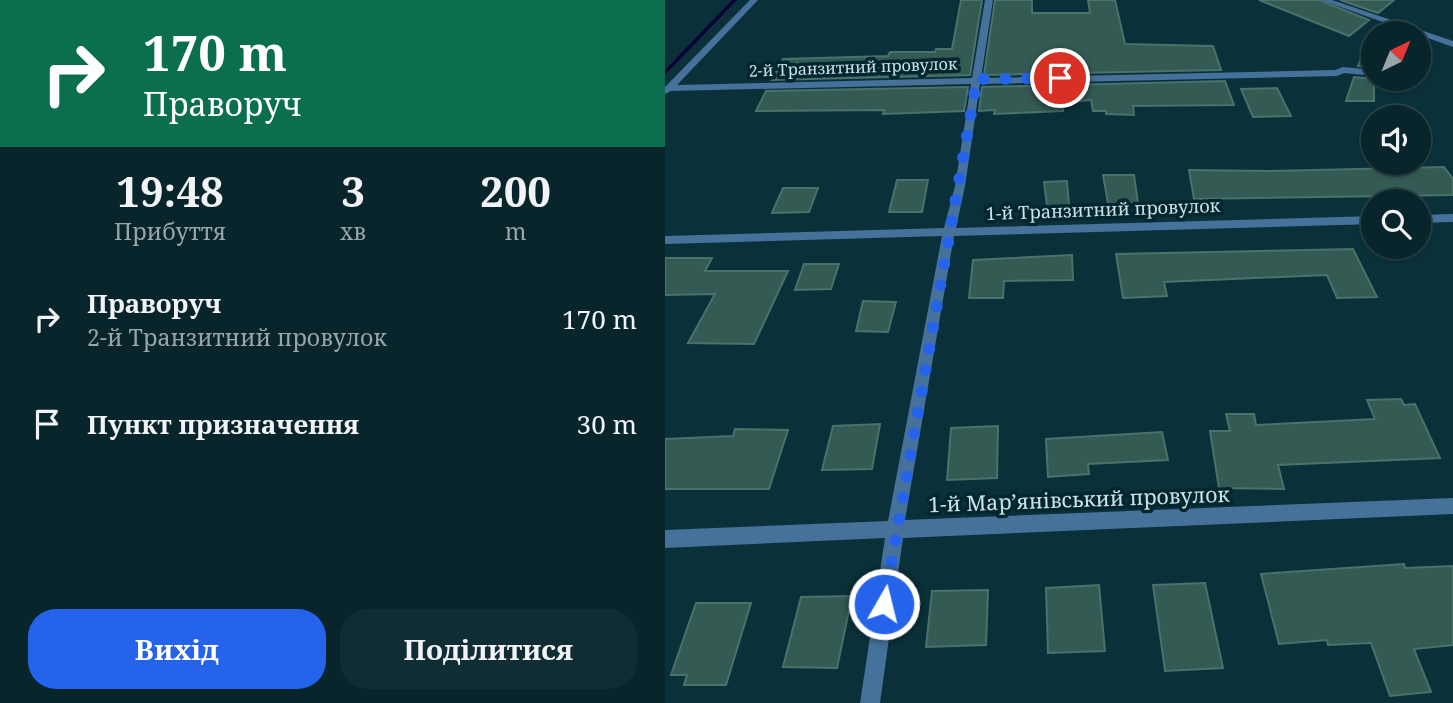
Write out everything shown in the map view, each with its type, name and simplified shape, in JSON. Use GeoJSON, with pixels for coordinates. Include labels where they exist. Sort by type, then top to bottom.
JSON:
{"type":"FeatureCollection","features":[{"type":"Feature","properties":{"kind":"street"},"geometry":{"type":"LineString","coordinates":[[667,90],[754,0]]}},
{"type":"Feature","properties":{"kind":"street"},"geometry":{"type":"LineString","coordinates":[[870,703],[895,530],[949,232],[960,186],[989,0]]}},
{"type":"Feature","properties":{"kind":"street"},"geometry":{"type":"LineString","coordinates":[[1325,0],[1453,44]]}},
{"type":"Feature","properties":{"kind":"street","name":"2-й Транзитний провулок"},"geometry":{"type":"LineString","coordinates":[[667,90],[977,79],[1361,72]]}},
{"type":"Feature","properties":{"kind":"street"},"geometry":{"type":"LineString","coordinates":[[1431,219],[1453,218]]}},
{"type":"Feature","properties":{"kind":"street","name":"1-й Транзитний провулок"},"geometry":{"type":"LineString","coordinates":[[665,240],[1361,220]]}},
{"type":"Feature","properties":{"kind":"street","name":"1-й Марʼянівський провулок"},"geometry":{"type":"LineString","coordinates":[[665,539],[1453,506]]}},
{"type":"Feature","properties":{"kind":"building"},"geometry":{"type":"Polygon","coordinates":[[[961,0],[982,0],[970,75],[772,80],[783,59],[888,56],[890,52],[935,52],[936,49],[952,49],[961,0]]]}},
{"type":"Feature","properties":{"kind":"building"},"geometry":{"type":"Polygon","coordinates":[[[995,0],[1032,0],[1032,13],[1090,13],[1088,0],[1115,0],[1125,44],[1213,46],[1221,70],[984,75],[995,0]]]}},
{"type":"Feature","properties":{"kind":"building"},"geometry":{"type":"Polygon","coordinates":[[[1259,0],[1319,0],[1369,20],[1361,21],[1361,26],[1349,36],[1259,0]]]}},
{"type":"Feature","properties":{"kind":"building"},"geometry":{"type":"Polygon","coordinates":[[[1340,0],[1394,0],[1378,13],[1340,0]]]}},
{"type":"Feature","properties":{"kind":"building"},"geometry":{"type":"Polygon","coordinates":[[[1354,77],[1361,78],[1361,91],[1374,91],[1374,101],[1346,101],[1354,77]]]}},
{"type":"Feature","properties":{"kind":"building"},"geometry":{"type":"Polygon","coordinates":[[[1225,81],[1234,105],[1133,106],[1134,115],[1093,111],[1091,100],[1062,103],[1063,111],[994,114],[995,110],[979,111],[982,87],[1225,81]]]}},
{"type":"Feature","properties":{"kind":"building"},"geometry":{"type":"Polygon","coordinates":[[[968,87],[964,111],[883,114],[884,110],[756,111],[766,91],[968,87]]]}},
{"type":"Feature","properties":{"kind":"building"},"geometry":{"type":"Polygon","coordinates":[[[1277,88],[1291,116],[1253,117],[1241,89],[1277,88]]]}},
{"type":"Feature","properties":{"kind":"building"},"geometry":{"type":"Polygon","coordinates":[[[1431,167],[1444,167],[1453,179],[1453,195],[1431,195],[1431,189],[1361,189],[1361,196],[1194,199],[1189,170],[1361,169],[1361,175],[1431,175],[1431,167]]]}},
{"type":"Feature","properties":{"kind":"building"},"geometry":{"type":"Polygon","coordinates":[[[1103,175],[1134,175],[1138,203],[1108,203],[1103,175]]]}},
{"type":"Feature","properties":{"kind":"building"},"geometry":{"type":"Polygon","coordinates":[[[897,180],[928,180],[922,212],[889,212],[897,180]]]}},
{"type":"Feature","properties":{"kind":"building"},"geometry":{"type":"Polygon","coordinates":[[[1067,181],[1069,205],[1047,206],[1044,182],[1067,181]]]}},
{"type":"Feature","properties":{"kind":"building"},"geometry":{"type":"Polygon","coordinates":[[[783,188],[818,188],[809,212],[772,213],[783,188]]]}},
{"type":"Feature","properties":{"kind":"building"},"geometry":{"type":"Polygon","coordinates":[[[1353,249],[1377,297],[1337,298],[1327,275],[1164,282],[1167,296],[1123,298],[1116,254],[1353,249]]]}},
{"type":"Feature","properties":{"kind":"building"},"geometry":{"type":"Polygon","coordinates":[[[1072,255],[1073,280],[1004,281],[1003,298],[969,298],[973,260],[1072,255]]]}},
{"type":"Feature","properties":{"kind":"building"},"geometry":{"type":"Polygon","coordinates":[[[665,258],[712,258],[705,271],[788,271],[754,344],[688,343],[715,294],[665,295],[665,258]]]}},
{"type":"Feature","properties":{"kind":"building"},"geometry":{"type":"Polygon","coordinates":[[[804,264],[839,264],[831,289],[795,290],[804,264]]]}},
{"type":"Feature","properties":{"kind":"building"},"geometry":{"type":"Polygon","coordinates":[[[863,301],[896,302],[888,332],[856,331],[863,301]]]}},
{"type":"Feature","properties":{"kind":"building"},"geometry":{"type":"Polygon","coordinates":[[[1401,399],[1404,405],[1415,404],[1440,458],[1278,465],[1284,489],[1219,488],[1210,431],[1230,431],[1226,414],[1254,414],[1256,425],[1375,419],[1367,400],[1401,399]]]}},
{"type":"Feature","properties":{"kind":"building"},"geometry":{"type":"Polygon","coordinates":[[[880,424],[872,469],[822,470],[833,426],[880,424]]]}},
{"type":"Feature","properties":{"kind":"building"},"geometry":{"type":"Polygon","coordinates":[[[998,426],[997,478],[947,480],[951,428],[998,426]]]}},
{"type":"Feature","properties":{"kind":"building"},"geometry":{"type":"Polygon","coordinates":[[[735,429],[788,430],[769,489],[665,489],[665,439],[733,436],[735,429]]]}},
{"type":"Feature","properties":{"kind":"building"},"geometry":{"type":"Polygon","coordinates":[[[1162,432],[1168,460],[1088,464],[1089,474],[1048,477],[1046,439],[1162,432]]]}},
{"type":"Feature","properties":{"kind":"building"},"geometry":{"type":"Polygon","coordinates":[[[1404,564],[1405,568],[1453,566],[1453,645],[1414,649],[1431,692],[1390,696],[1371,643],[1328,645],[1327,640],[1279,644],[1261,574],[1404,564]]]}},
{"type":"Feature","properties":{"kind":"building"},"geometry":{"type":"Polygon","coordinates":[[[1205,583],[1223,668],[1165,671],[1153,585],[1205,583]]]}},
{"type":"Feature","properties":{"kind":"building"},"geometry":{"type":"Polygon","coordinates":[[[1099,585],[1105,651],[1048,653],[1046,588],[1099,585]]]}},
{"type":"Feature","properties":{"kind":"building"},"geometry":{"type":"Polygon","coordinates":[[[988,590],[986,645],[926,647],[932,591],[988,590]]]}},
{"type":"Feature","properties":{"kind":"building"},"geometry":{"type":"Polygon","coordinates":[[[852,596],[837,668],[783,667],[801,597],[852,596]]]}},
{"type":"Feature","properties":{"kind":"building"},"geometry":{"type":"Polygon","coordinates":[[[696,603],[751,603],[726,685],[684,685],[687,675],[671,675],[696,603]]]}},
{"type":"Feature","properties":{"kind":"waterway"},"geometry":{"type":"LineString","coordinates":[[665,73],[735,0]]}},
{"type":"Feature","properties":{"kind":"route"},"geometry":{"type":"LineString","coordinates":[[884,604],[977,79],[1060,78]]}}]}
